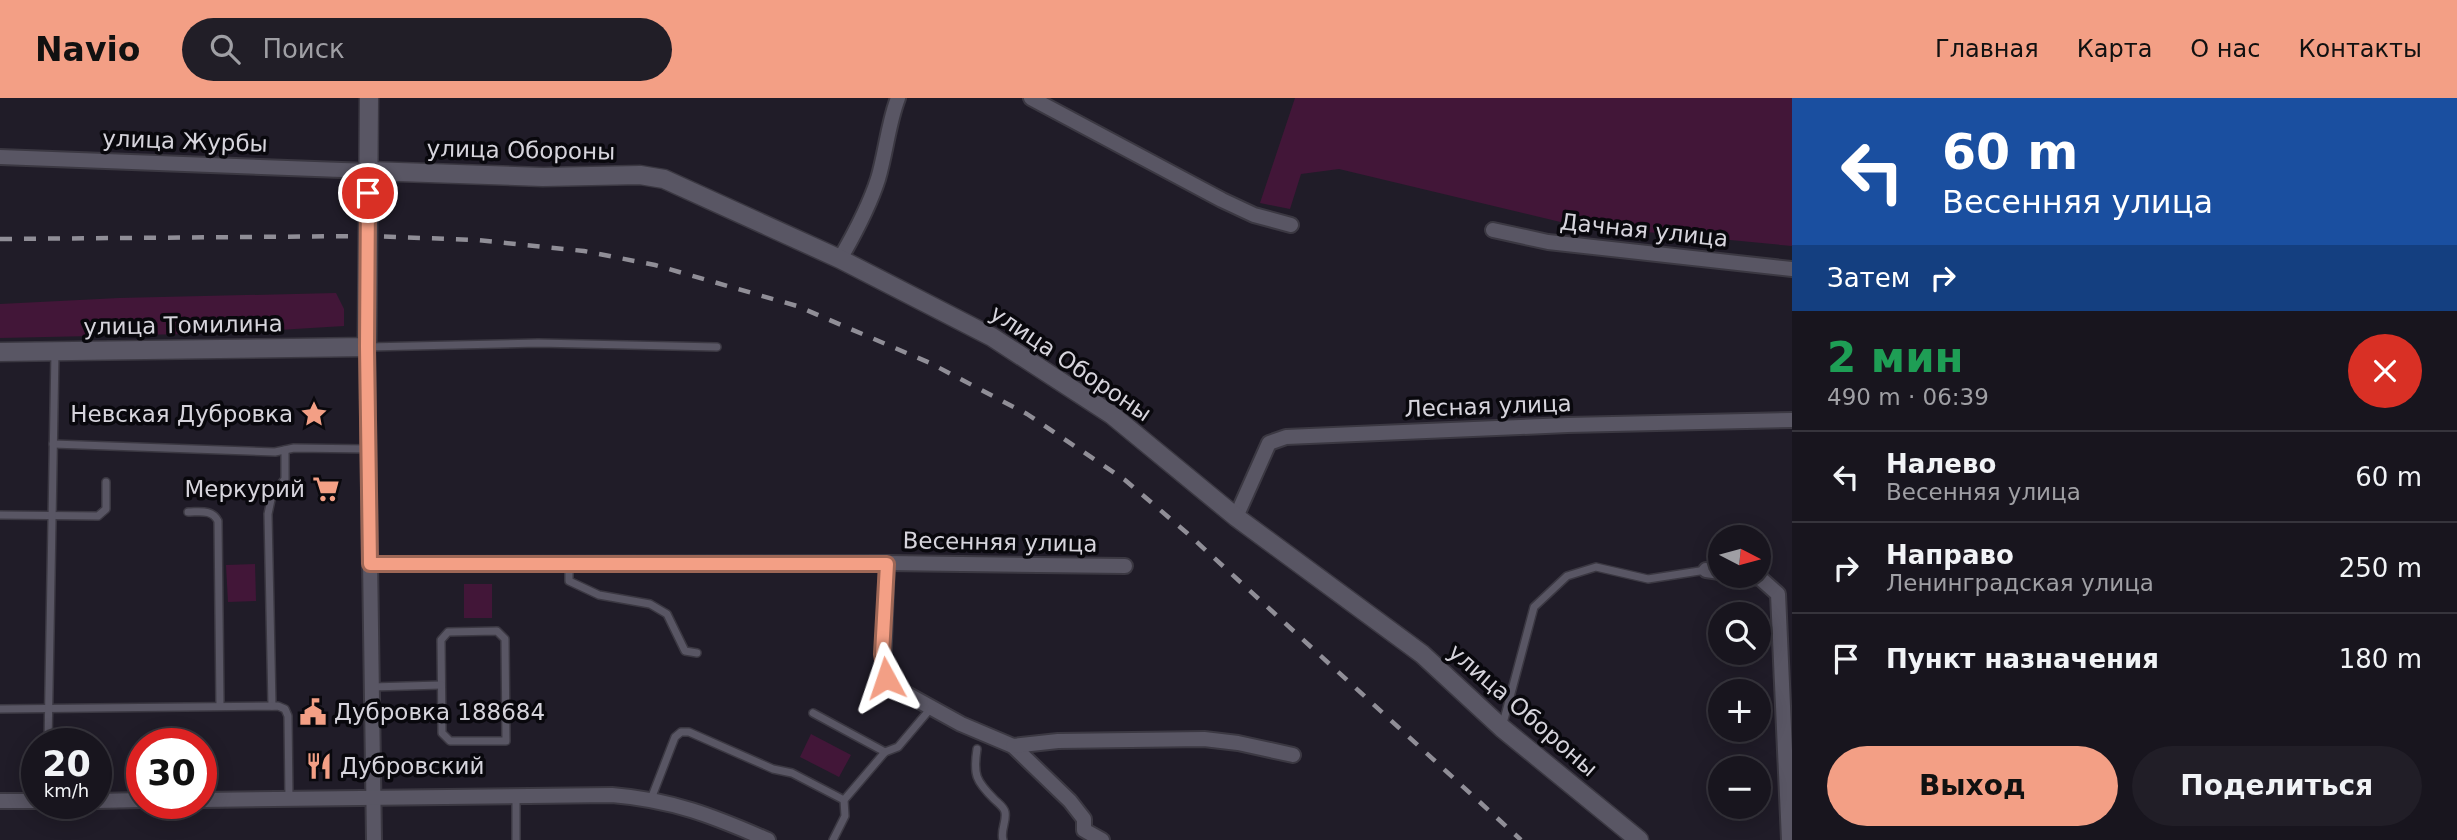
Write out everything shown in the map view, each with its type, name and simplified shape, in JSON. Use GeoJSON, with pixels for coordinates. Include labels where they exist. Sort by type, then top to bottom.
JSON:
{"type":"FeatureCollection","features":[{"type":"Feature","properties":{"kind":"street"},"geometry":{"type":"LineString","coordinates":[[369,98],[367,347],[374,840]]}},
{"type":"Feature","properties":{"kind":"street"},"geometry":{"type":"LineString","coordinates":[[840,259],[861,222],[878,178],[891,117],[898,98]]}},
{"type":"Feature","properties":{"kind":"street"},"geometry":{"type":"LineString","coordinates":[[1031,98],[1222,200],[1254,215],[1291,225]]}},
{"type":"Feature","properties":{"kind":"street","name":"улица Журбы"},"geometry":{"type":"LineString","coordinates":[[0,157],[369,171]]}},
{"type":"Feature","properties":{"kind":"street","name":"улица Обороны"},"geometry":{"type":"LineString","coordinates":[[369,171],[543,177],[640,175],[664,179],[840,259],[992,337],[1112,415],[1236,517],[1422,654],[1502,728],[1639,840]]}},
{"type":"Feature","properties":{"kind":"street","name":"Дачная улица"},"geometry":{"type":"LineString","coordinates":[[1493,230],[1548,242],[1792,269]]}},
{"type":"Feature","properties":{"kind":"street","name":"улица Томилина"},"geometry":{"type":"LineString","coordinates":[[0,352],[367,347]]}},
{"type":"Feature","properties":{"kind":"street","name":"Лесная улица"},"geometry":{"type":"LineString","coordinates":[[1236,517],[1269,443],[1286,437],[1568,425],[1792,420]]}},
{"type":"Feature","properties":{"kind":"street","name":"Весенняя улица"},"geometry":{"type":"LineString","coordinates":[[370,564],[1125,566]]}},
{"type":"Feature","properties":{"kind":"street"},"geometry":{"type":"LineString","coordinates":[[887,564],[883,668],[886,678],[894,687],[961,724],[1013,746],[1070,801],[1084,819],[1079,835],[1102,840]]}},
{"type":"Feature","properties":{"kind":"street"},"geometry":{"type":"LineString","coordinates":[[1771,588],[1778,594],[1789,840]]}},
{"type":"Feature","properties":{"kind":"street"},"geometry":{"type":"LineString","coordinates":[[1013,746],[1058,741],[1204,738],[1293,755]]}},
{"type":"Feature","properties":{"kind":"street"},"geometry":{"type":"LineString","coordinates":[[217,800],[612,795],[651,799],[706,813],[768,840]]}},
{"type":"Feature","properties":{"kind":"street"},"geometry":{"type":"LineString","coordinates":[[0,801],[21,801]]}},
{"type":"Feature","properties":{"kind":"lane"},"geometry":{"type":"LineString","coordinates":[[367,347],[538,343],[717,347]]}},
{"type":"Feature","properties":{"kind":"lane"},"geometry":{"type":"LineString","coordinates":[[48,728],[55,351]]}},
{"type":"Feature","properties":{"kind":"lane"},"geometry":{"type":"LineString","coordinates":[[53,444],[275,452],[294,448],[369,449]]}},
{"type":"Feature","properties":{"kind":"lane"},"geometry":{"type":"LineString","coordinates":[[272,706],[268,514],[272,495],[285,479],[285,450]]}},
{"type":"Feature","properties":{"kind":"lane"},"geometry":{"type":"LineString","coordinates":[[0,515],[99,516],[106,509],[106,482]]}},
{"type":"Feature","properties":{"kind":"lane"},"geometry":{"type":"LineString","coordinates":[[188,512],[208,512],[215,515],[218,521],[220,706]]}},
{"type":"Feature","properties":{"kind":"lane"},"geometry":{"type":"LineString","coordinates":[[569,564],[569,581],[587,591],[650,604],[667,614],[685,651],[697,653]]}},
{"type":"Feature","properties":{"kind":"lane"},"geometry":{"type":"LineString","coordinates":[[1502,728],[1534,607],[1567,576],[1597,567],[1648,579],[1708,572]]}},
{"type":"Feature","properties":{"kind":"lane"},"geometry":{"type":"LineString","coordinates":[[496,631],[505,639],[506,741],[450,741],[442,733],[442,685],[441,640],[448,632],[496,631]]}},
{"type":"Feature","properties":{"kind":"lane"},"geometry":{"type":"LineString","coordinates":[[372,687],[442,685]]}},
{"type":"Feature","properties":{"kind":"lane"},"geometry":{"type":"LineString","coordinates":[[0,709],[278,706],[285,709],[288,716],[289,799]]}},
{"type":"Feature","properties":{"kind":"lane"},"geometry":{"type":"LineString","coordinates":[[833,840],[845,816],[844,800],[885,752],[898,747],[932,707]]}},
{"type":"Feature","properties":{"kind":"lane"},"geometry":{"type":"LineString","coordinates":[[813,713],[885,752]]}},
{"type":"Feature","properties":{"kind":"lane"},"geometry":{"type":"LineString","coordinates":[[651,799],[675,737],[681,732],[689,732],[773,769],[792,773],[844,800]]}},
{"type":"Feature","properties":{"kind":"lane"},"geometry":{"type":"LineString","coordinates":[[977,748],[975,776],[1004,809],[1006,815],[1001,832],[1003,840]]}},
{"type":"Feature","properties":{"kind":"lane"},"geometry":{"type":"LineString","coordinates":[[516,796],[516,840]]}},
{"type":"Feature","properties":{"kind":"shaded area"},"geometry":{"type":"Polygon","coordinates":[[[1295,98],[1792,98],[1792,246],[1573,225],[1339,169],[1301,174],[1290,209],[1260,203],[1295,98]]]}},
{"type":"Feature","properties":{"kind":"shaded area"},"geometry":{"type":"Polygon","coordinates":[[[336,293],[344,309],[344,326],[231,333],[0,338],[0,304],[119,298],[336,293]]]}},
{"type":"Feature","properties":{"kind":"shaded area"},"geometry":{"type":"Polygon","coordinates":[[[255,564],[256,601],[228,602],[226,565],[255,564]]]}},
{"type":"Feature","properties":{"kind":"shaded area"},"geometry":{"type":"Polygon","coordinates":[[[464,584],[492,584],[492,618],[464,618],[464,584]]]}},
{"type":"Feature","properties":{"kind":"shaded area"},"geometry":{"type":"Polygon","coordinates":[[[811,734],[851,755],[839,777],[800,757],[811,734]]]}},
{"type":"Feature","properties":{"kind":"railway"},"geometry":{"type":"LineString","coordinates":[[0,239],[368,236],[477,240],[584,251],[655,265],[797,306],[930,363],[1027,414],[1125,480],[1187,533],[1521,840]]}},
{"type":"Feature","properties":{"kind":"place","name":"Невская Дубровка"},"geometry":{"type":"Point","coordinates":[314,414]}},
{"type":"Feature","properties":{"kind":"place","name":"Меркурий"},"geometry":{"type":"Point","coordinates":[326,489]}},
{"type":"Feature","properties":{"kind":"place","name":"Дубровка 188684"},"geometry":{"type":"Point","coordinates":[313,712]}},
{"type":"Feature","properties":{"kind":"place","name":"Дубровский"},"geometry":{"type":"Point","coordinates":[319,766]}},
{"type":"Feature","properties":{"kind":"route"},"geometry":{"type":"LineString","coordinates":[[368,193],[370,564],[887,564],[882,654],[886,678]]}}]}
